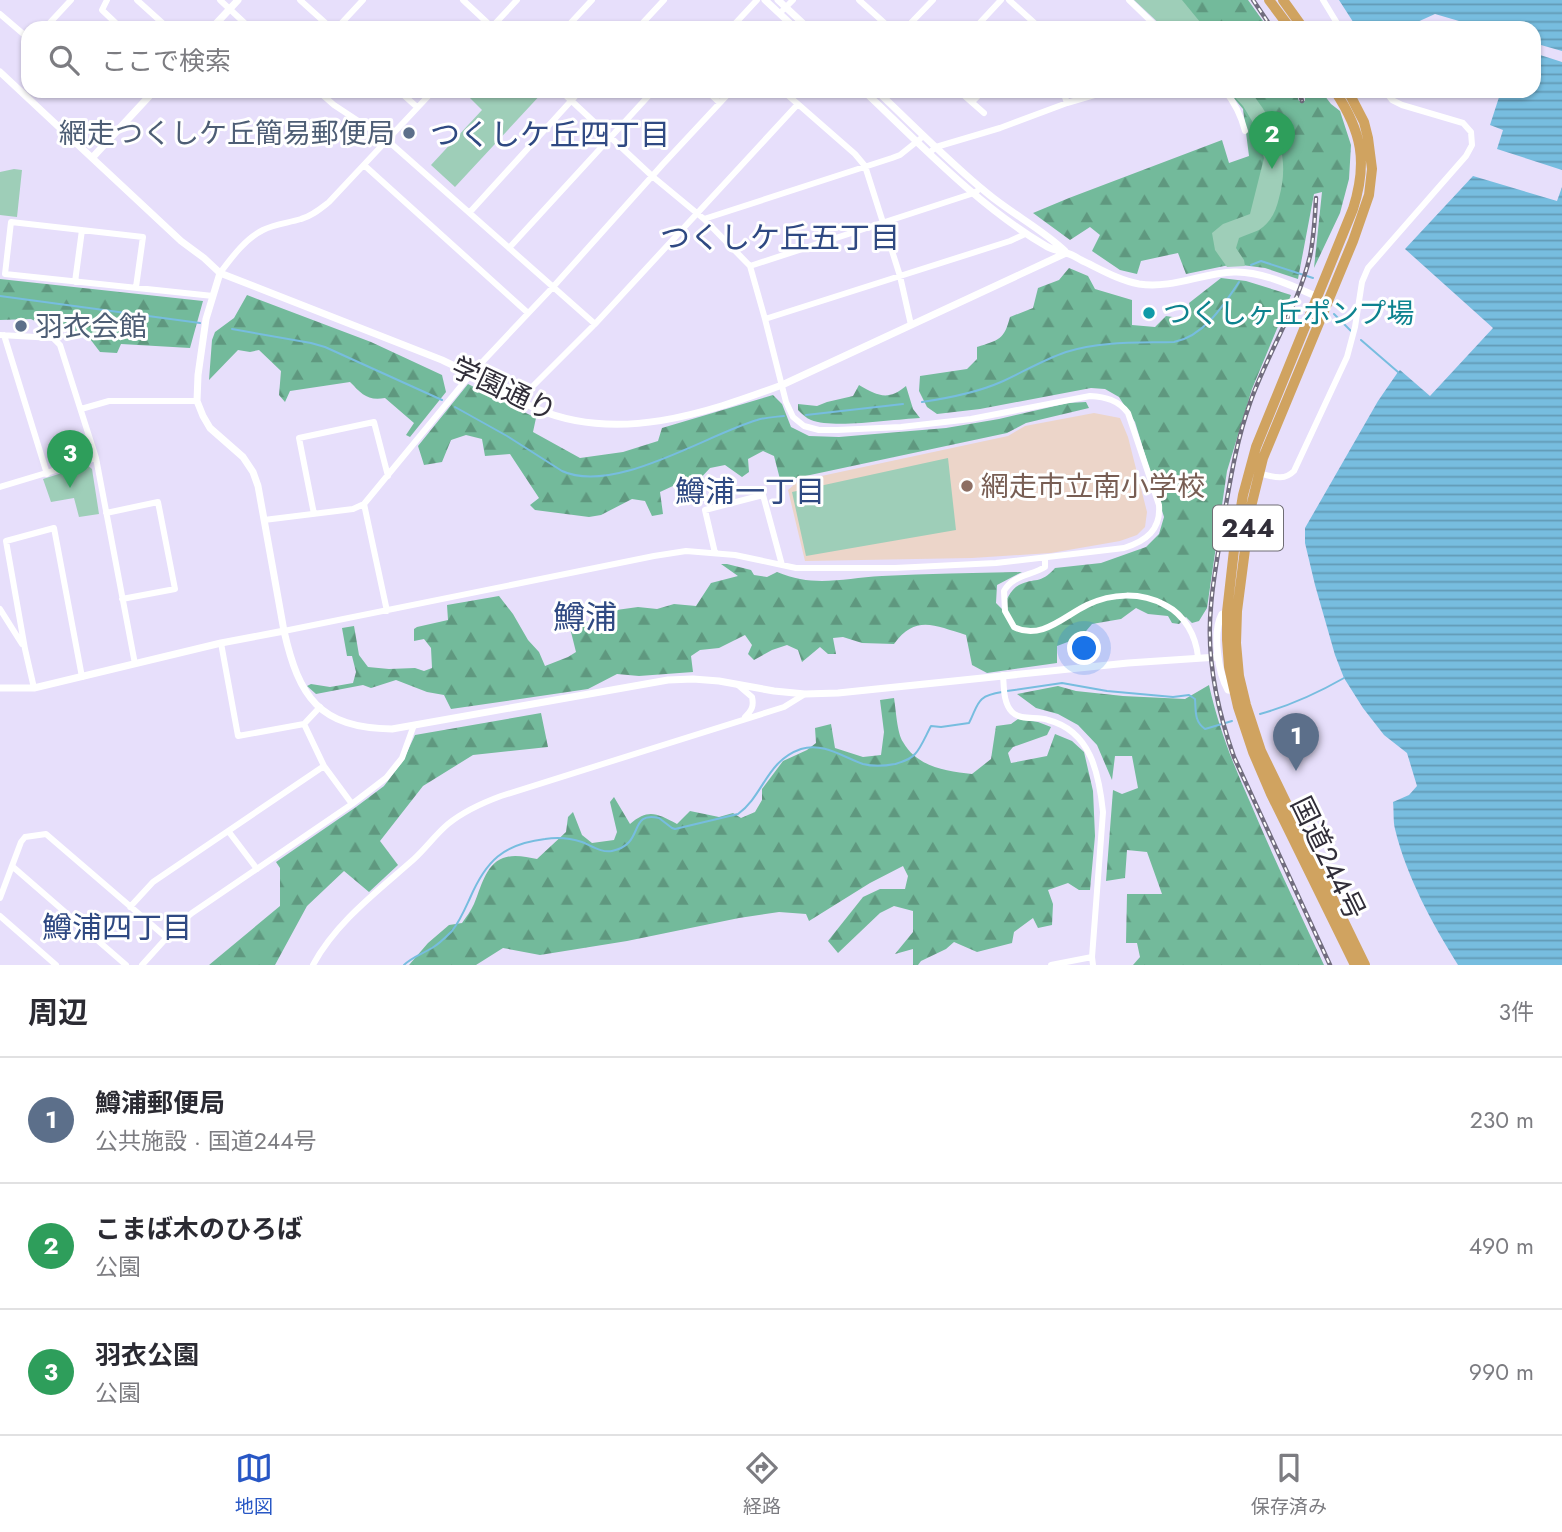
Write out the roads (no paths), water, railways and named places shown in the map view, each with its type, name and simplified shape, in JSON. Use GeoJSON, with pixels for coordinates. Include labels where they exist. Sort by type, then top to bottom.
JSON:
{"type":"FeatureCollection","features":[{"type":"Feature","properties":{"kind":"highway"},"geometry":{"type":"LineString","coordinates":[[1269,0],[1285,21]]}},
{"type":"Feature","properties":{"kind":"highway"},"geometry":{"type":"LineString","coordinates":[[1283,0],[1298,21]]}},
{"type":"Feature","properties":{"kind":"highway","name":"国道244号"},"geometry":{"type":"LineString","coordinates":[[1339,98],[1354,126],[1362,159],[1359,190],[1264,424],[1232,611],[1238,691],[1245,731],[1257,762],[1355,965]]}},
{"type":"Feature","properties":{"kind":"highway","name":"国道244号"},"geometry":{"type":"LineString","coordinates":[[1254,472],[1269,443],[1369,195],[1372,169],[1368,138],[1364,122],[1352,98]]}},
{"type":"Feature","properties":{"kind":"highway","name":"国道244号"},"geometry":{"type":"LineString","coordinates":[[1238,691],[1261,751],[1365,965]]}},
{"type":"Feature","properties":{"kind":"street"},"geometry":{"type":"LineString","coordinates":[[52,21],[71,0]]}},
{"type":"Feature","properties":{"kind":"street"},"geometry":{"type":"LineString","coordinates":[[107,0],[102,10],[114,21]]}},
{"type":"Feature","properties":{"kind":"street"},"geometry":{"type":"LineString","coordinates":[[137,0],[160,21]]}},
{"type":"Feature","properties":{"kind":"street"},"geometry":{"type":"LineString","coordinates":[[220,0],[242,21]]}},
{"type":"Feature","properties":{"kind":"street"},"geometry":{"type":"LineString","coordinates":[[218,21],[238,0]]}},
{"type":"Feature","properties":{"kind":"street"},"geometry":{"type":"LineString","coordinates":[[300,0],[323,21]]}},
{"type":"Feature","properties":{"kind":"street"},"geometry":{"type":"LineString","coordinates":[[344,21],[363,0]]}},
{"type":"Feature","properties":{"kind":"street"},"geometry":{"type":"LineString","coordinates":[[463,0],[485,21]]}},
{"type":"Feature","properties":{"kind":"street"},"geometry":{"type":"LineString","coordinates":[[498,21],[517,0]]}},
{"type":"Feature","properties":{"kind":"street"},"geometry":{"type":"LineString","coordinates":[[572,21],[592,0]]}},
{"type":"Feature","properties":{"kind":"street"},"geometry":{"type":"LineString","coordinates":[[644,21],[664,0]]}},
{"type":"Feature","properties":{"kind":"street"},"geometry":{"type":"LineString","coordinates":[[738,21],[757,0]]}},
{"type":"Feature","properties":{"kind":"street"},"geometry":{"type":"LineString","coordinates":[[765,0],[783,11]]}},
{"type":"Feature","properties":{"kind":"street"},"geometry":{"type":"LineString","coordinates":[[778,0],[790,21]]}},
{"type":"Feature","properties":{"kind":"street"},"geometry":{"type":"LineString","coordinates":[[783,11],[793,0]]}},
{"type":"Feature","properties":{"kind":"street"},"geometry":{"type":"LineString","coordinates":[[913,21],[933,0]]}},
{"type":"Feature","properties":{"kind":"street"},"geometry":{"type":"LineString","coordinates":[[982,21],[1001,0]]}},
{"type":"Feature","properties":{"kind":"street"},"geometry":{"type":"LineString","coordinates":[[1009,0],[1032,21]]}},
{"type":"Feature","properties":{"kind":"street"},"geometry":{"type":"LineString","coordinates":[[1129,0],[1151,21]]}},
{"type":"Feature","properties":{"kind":"street"},"geometry":{"type":"LineString","coordinates":[[1323,0],[1336,21]]}},
{"type":"Feature","properties":{"kind":"street"},"geometry":{"type":"LineString","coordinates":[[863,1],[883,21]]}},
{"type":"Feature","properties":{"kind":"street"},"geometry":{"type":"LineString","coordinates":[[0,14],[21,32]]}},
{"type":"Feature","properties":{"kind":"street","name":"学園通り"},"geometry":{"type":"LineString","coordinates":[[0,72],[21,92]]}},
{"type":"Feature","properties":{"kind":"street","name":"学園通り"},"geometry":{"type":"LineString","coordinates":[[28,98],[181,241],[220,273],[403,344],[471,374],[539,410],[602,425],[623,426],[697,414],[782,386],[1066,253]]}},
{"type":"Feature","properties":{"kind":"street"},"geometry":{"type":"LineString","coordinates":[[92,158],[148,98]]}},
{"type":"Feature","properties":{"kind":"street"},"geometry":{"type":"LineString","coordinates":[[327,98],[387,140],[595,324]]}},
{"type":"Feature","properties":{"kind":"street"},"geometry":{"type":"LineString","coordinates":[[407,98],[417,107]]}},
{"type":"Feature","properties":{"kind":"street"},"geometry":{"type":"LineString","coordinates":[[426,98],[329,202],[315,213],[264,230],[252,237],[233,256],[220,273],[206,319],[200,356],[197,401],[210,428],[243,457],[253,472],[258,486],[289,655],[304,690],[329,715],[364,727],[392,729],[668,680],[693,679],[805,694],[838,693],[1003,675],[1218,657]]}},
{"type":"Feature","properties":{"kind":"street"},"geometry":{"type":"LineString","coordinates":[[509,248],[647,98]]}},
{"type":"Feature","properties":{"kind":"street"},"geometry":{"type":"LineString","coordinates":[[715,98],[720,103]]}},
{"type":"Feature","properties":{"kind":"street"},"geometry":{"type":"LineString","coordinates":[[264,520],[353,509],[364,504],[471,374],[725,98]]}},
{"type":"Feature","properties":{"kind":"street"},"geometry":{"type":"LineString","coordinates":[[791,98],[865,166],[900,276],[911,325]]}},
{"type":"Feature","properties":{"kind":"street"},"geometry":{"type":"LineString","coordinates":[[872,98],[921,138]]}},
{"type":"Feature","properties":{"kind":"street"},"geometry":{"type":"LineString","coordinates":[[884,98],[932,150],[1026,234],[1050,249],[1066,253],[1121,279],[1138,284],[1174,284],[1241,272],[1299,288],[1327,301]]}},
{"type":"Feature","properties":{"kind":"street"},"geometry":{"type":"LineString","coordinates":[[967,98],[984,113]]}},
{"type":"Feature","properties":{"kind":"street"},"geometry":{"type":"LineString","coordinates":[[972,102],[976,98]]}},
{"type":"Feature","properties":{"kind":"street"},"geometry":{"type":"LineString","coordinates":[[1065,98],[1067,103]]}},
{"type":"Feature","properties":{"kind":"street"},"geometry":{"type":"LineString","coordinates":[[932,150],[1084,98]]}},
{"type":"Feature","properties":{"kind":"street"},"geometry":{"type":"LineString","coordinates":[[1231,98],[1242,118],[1245,131]]}},
{"type":"Feature","properties":{"kind":"street"},"geometry":{"type":"LineString","coordinates":[[1254,472],[1282,478],[1289,477],[1294,471],[1347,356],[1362,282],[1368,268],[1466,156],[1472,145],[1471,131],[1463,123],[1402,105],[1390,98]]}},
{"type":"Feature","properties":{"kind":"street"},"geometry":{"type":"LineString","coordinates":[[0,688],[34,688],[221,643],[686,551],[735,555],[796,568],[996,564],[1124,548],[1151,534],[1160,516],[1159,505],[1128,413],[1122,405],[1106,397],[1090,396],[971,419],[901,428],[819,430],[804,426],[793,417],[786,402],[750,266],[704,219],[652,176],[571,100],[470,212]]}},
{"type":"Feature","properties":{"kind":"street"},"geometry":{"type":"LineString","coordinates":[[519,400],[595,324],[798,104]]}},
{"type":"Feature","properties":{"kind":"street"},"geometry":{"type":"LineString","coordinates":[[704,219],[900,155],[921,138]]}},
{"type":"Feature","properties":{"kind":"street"},"geometry":{"type":"LineString","coordinates":[[364,165],[528,313]]}},
{"type":"Feature","properties":{"kind":"street"},"geometry":{"type":"LineString","coordinates":[[977,190],[1055,242],[1066,253]]}},
{"type":"Feature","properties":{"kind":"street"},"geometry":{"type":"LineString","coordinates":[[750,266],[977,190]]}},
{"type":"Feature","properties":{"kind":"street"},"geometry":{"type":"LineString","coordinates":[[136,287],[143,237],[11,222],[5,274],[213,296]]}},
{"type":"Feature","properties":{"kind":"street"},"geometry":{"type":"LineString","coordinates":[[75,282],[82,230]]}},
{"type":"Feature","properties":{"kind":"street"},"geometry":{"type":"LineString","coordinates":[[765,319],[1026,234]]}},
{"type":"Feature","properties":{"kind":"street"},"geometry":{"type":"LineString","coordinates":[[47,474],[2,335],[53,338],[62,352],[96,458],[135,664]]}},
{"type":"Feature","properties":{"kind":"street"},"geometry":{"type":"LineString","coordinates":[[81,409],[109,401],[197,401]]}},
{"type":"Feature","properties":{"kind":"street"},"geometry":{"type":"LineString","coordinates":[[314,514],[299,438],[374,422],[387,476]]}},
{"type":"Feature","properties":{"kind":"street"},"geometry":{"type":"LineString","coordinates":[[0,487],[96,458]]}},
{"type":"Feature","properties":{"kind":"street"},"geometry":{"type":"LineString","coordinates":[[715,553],[705,510],[763,495],[782,565]]}},
{"type":"Feature","properties":{"kind":"street"},"geometry":{"type":"LineString","coordinates":[[106,513],[158,502],[175,589],[122,599]]}},
{"type":"Feature","properties":{"kind":"street"},"geometry":{"type":"LineString","coordinates":[[364,504],[387,611]]}},
{"type":"Feature","properties":{"kind":"street"},"geometry":{"type":"LineString","coordinates":[[34,688],[3,542],[54,528],[82,677]]}},
{"type":"Feature","properties":{"kind":"street"},"geometry":{"type":"LineString","coordinates":[[1045,558],[1045,567],[1013,579],[1004,591],[1005,611],[1014,627],[1025,631],[1039,631],[1098,600],[1126,595],[1143,596],[1171,608],[1184,620],[1198,657]]}},
{"type":"Feature","properties":{"kind":"street"},"geometry":{"type":"LineString","coordinates":[[0,609],[25,649]]}},
{"type":"Feature","properties":{"kind":"street"},"geometry":{"type":"LineString","coordinates":[[1232,611],[1222,614],[1219,621],[1218,657],[1228,690],[1238,691]]}},
{"type":"Feature","properties":{"kind":"street"},"geometry":{"type":"LineString","coordinates":[[221,643],[238,736],[304,724],[320,707]]}},
{"type":"Feature","properties":{"kind":"street"},"geometry":{"type":"LineString","coordinates":[[1003,675],[1006,702],[1012,712],[1022,717],[1049,720],[1071,730],[1081,740],[1096,768],[1102,791],[1103,812],[1092,961],[1055,965]]}},
{"type":"Feature","properties":{"kind":"street"},"geometry":{"type":"LineString","coordinates":[[735,684],[752,697],[754,704],[744,719]]}},
{"type":"Feature","properties":{"kind":"street"},"geometry":{"type":"LineString","coordinates":[[313,965],[337,931],[359,907],[417,856],[448,824],[467,811],[501,796],[784,707],[805,694]]}},
{"type":"Feature","properties":{"kind":"street"},"geometry":{"type":"LineString","coordinates":[[304,724],[324,765],[352,804]]}},
{"type":"Feature","properties":{"kind":"street"},"geometry":{"type":"LineString","coordinates":[[142,965],[179,923],[192,913],[386,778],[402,758],[414,726]]}},
{"type":"Feature","properties":{"kind":"street"},"geometry":{"type":"LineString","coordinates":[[130,907],[153,882],[324,765]]}},
{"type":"Feature","properties":{"kind":"street"},"geometry":{"type":"LineString","coordinates":[[229,832],[257,869]]}},
{"type":"Feature","properties":{"kind":"street"},"geometry":{"type":"LineString","coordinates":[[0,898],[21,842],[25,838],[46,834],[167,938]]}},
{"type":"Feature","properties":{"kind":"street"},"geometry":{"type":"LineString","coordinates":[[12,866],[126,965]]}},
{"type":"Feature","properties":{"kind":"street"},"geometry":{"type":"LineString","coordinates":[[0,916],[56,965]]}},
{"type":"Feature","properties":{"kind":"water"},"geometry":{"type":"Polygon","coordinates":[[[1339,0],[1562,0],[1562,51],[1541,45],[1541,21],[1459,21],[1435,14],[1420,21],[1352,21],[1339,0]]]}},
{"type":"Feature","properties":{"kind":"water"},"geometry":{"type":"Polygon","coordinates":[[[1541,55],[1562,62],[1562,170],[1497,149],[1503,130],[1490,125],[1499,98],[1541,98],[1541,55]]]}},
{"type":"Feature","properties":{"kind":"water"},"geometry":{"type":"Polygon","coordinates":[[[1473,176],[1557,201],[1562,187],[1562,965],[1458,965],[1448,949],[1413,882],[1395,829],[1393,802],[1409,795],[1417,786],[1407,753],[1384,735],[1344,678],[1335,655],[1305,543],[1305,528],[1378,401],[1398,372],[1400,370],[1430,396],[1493,328],[1405,249],[1473,176]]]}},
{"type":"Feature","properties":{"kind":"waterway"},"geometry":{"type":"LineString","coordinates":[[1251,265],[1261,261],[1313,278]]}},
{"type":"Feature","properties":{"kind":"waterway"},"geometry":{"type":"LineString","coordinates":[[922,402],[982,389],[1079,348],[1185,339],[1212,319],[1239,282]]}},
{"type":"Feature","properties":{"kind":"waterway"},"geometry":{"type":"LineString","coordinates":[[0,296],[200,323]]}},
{"type":"Feature","properties":{"kind":"waterway"},"geometry":{"type":"LineString","coordinates":[[1334,314],[1351,331]]}},
{"type":"Feature","properties":{"kind":"waterway"},"geometry":{"type":"LineString","coordinates":[[232,329],[325,347],[442,400]]}},
{"type":"Feature","properties":{"kind":"waterway"},"geometry":{"type":"LineString","coordinates":[[1361,340],[1398,372]]}},
{"type":"Feature","properties":{"kind":"waterway"},"geometry":{"type":"LineString","coordinates":[[806,415],[903,404]]}},
{"type":"Feature","properties":{"kind":"waterway"},"geometry":{"type":"LineString","coordinates":[[455,407],[562,471],[583,476],[607,475],[633,469],[736,427],[757,420],[784,416]]}},
{"type":"Feature","properties":{"kind":"waterway"},"geometry":{"type":"LineString","coordinates":[[1260,714],[1304,699],[1344,678]]}},
{"type":"Feature","properties":{"kind":"waterway"},"geometry":{"type":"LineString","coordinates":[[1007,691],[1062,683],[1107,691],[1173,697],[1189,695],[1195,699],[1197,719],[1205,729],[1232,721]]}},
{"type":"Feature","properties":{"kind":"waterway"},"geometry":{"type":"LineString","coordinates":[[404,965],[435,946],[452,931],[483,874],[490,864],[507,850],[530,841],[564,838],[612,851],[629,842],[639,824],[649,817],[659,818],[675,829],[738,814],[754,798],[780,762],[789,754],[809,747],[833,751],[867,765],[895,764],[915,754],[931,726],[969,723],[983,698],[1002,692]]}},
{"type":"Feature","properties":{"kind":"railway"},"geometry":{"type":"LineString","coordinates":[[1253,0],[1267,21]]}},
{"type":"Feature","properties":{"kind":"railway"},"geometry":{"type":"LineString","coordinates":[[1316,198],[1312,242],[1305,275],[1257,385],[1237,447],[1213,585],[1210,644],[1218,702],[1234,757],[1330,965]]}},
{"type":"Feature","properties":{"kind":"place","name":"網走つくしケ丘簡易郵便局"},"geometry":{"type":"Point","coordinates":[409,133]}},
{"type":"Feature","properties":{"kind":"place","name":"こまば木のひろば"},"geometry":{"type":"Point","coordinates":[1272,169]}},
{"type":"Feature","properties":{"kind":"place","name":"つくしヶ丘ポンプ場"},"geometry":{"type":"Point","coordinates":[1149,313]}},
{"type":"Feature","properties":{"kind":"place","name":"羽衣会館"},"geometry":{"type":"Point","coordinates":[21,326]}},
{"type":"Feature","properties":{"kind":"place","name":"網走市立南小学校"},"geometry":{"type":"Point","coordinates":[967,486]}},
{"type":"Feature","properties":{"kind":"place","name":"羽衣公園"},"geometry":{"type":"Point","coordinates":[70,488]}},
{"type":"Feature","properties":{"kind":"place","name":"鱒浦郵便局"},"geometry":{"type":"Point","coordinates":[1296,771]}},
{"type":"Feature","properties":{"kind":"district","name":"つくしケ丘四丁目"},"geometry":{"type":"Point","coordinates":[550,134]}},
{"type":"Feature","properties":{"kind":"district","name":"つくしケ丘五丁目"},"geometry":{"type":"Point","coordinates":[780,237]}},
{"type":"Feature","properties":{"kind":"district","name":"鱒浦一丁目"},"geometry":{"type":"Point","coordinates":[750,491]}},
{"type":"Feature","properties":{"kind":"district","name":"鱒浦"},"geometry":{"type":"Point","coordinates":[585,617]}},
{"type":"Feature","properties":{"kind":"district","name":"鱒浦四丁目"},"geometry":{"type":"Point","coordinates":[117,927]}}]}
